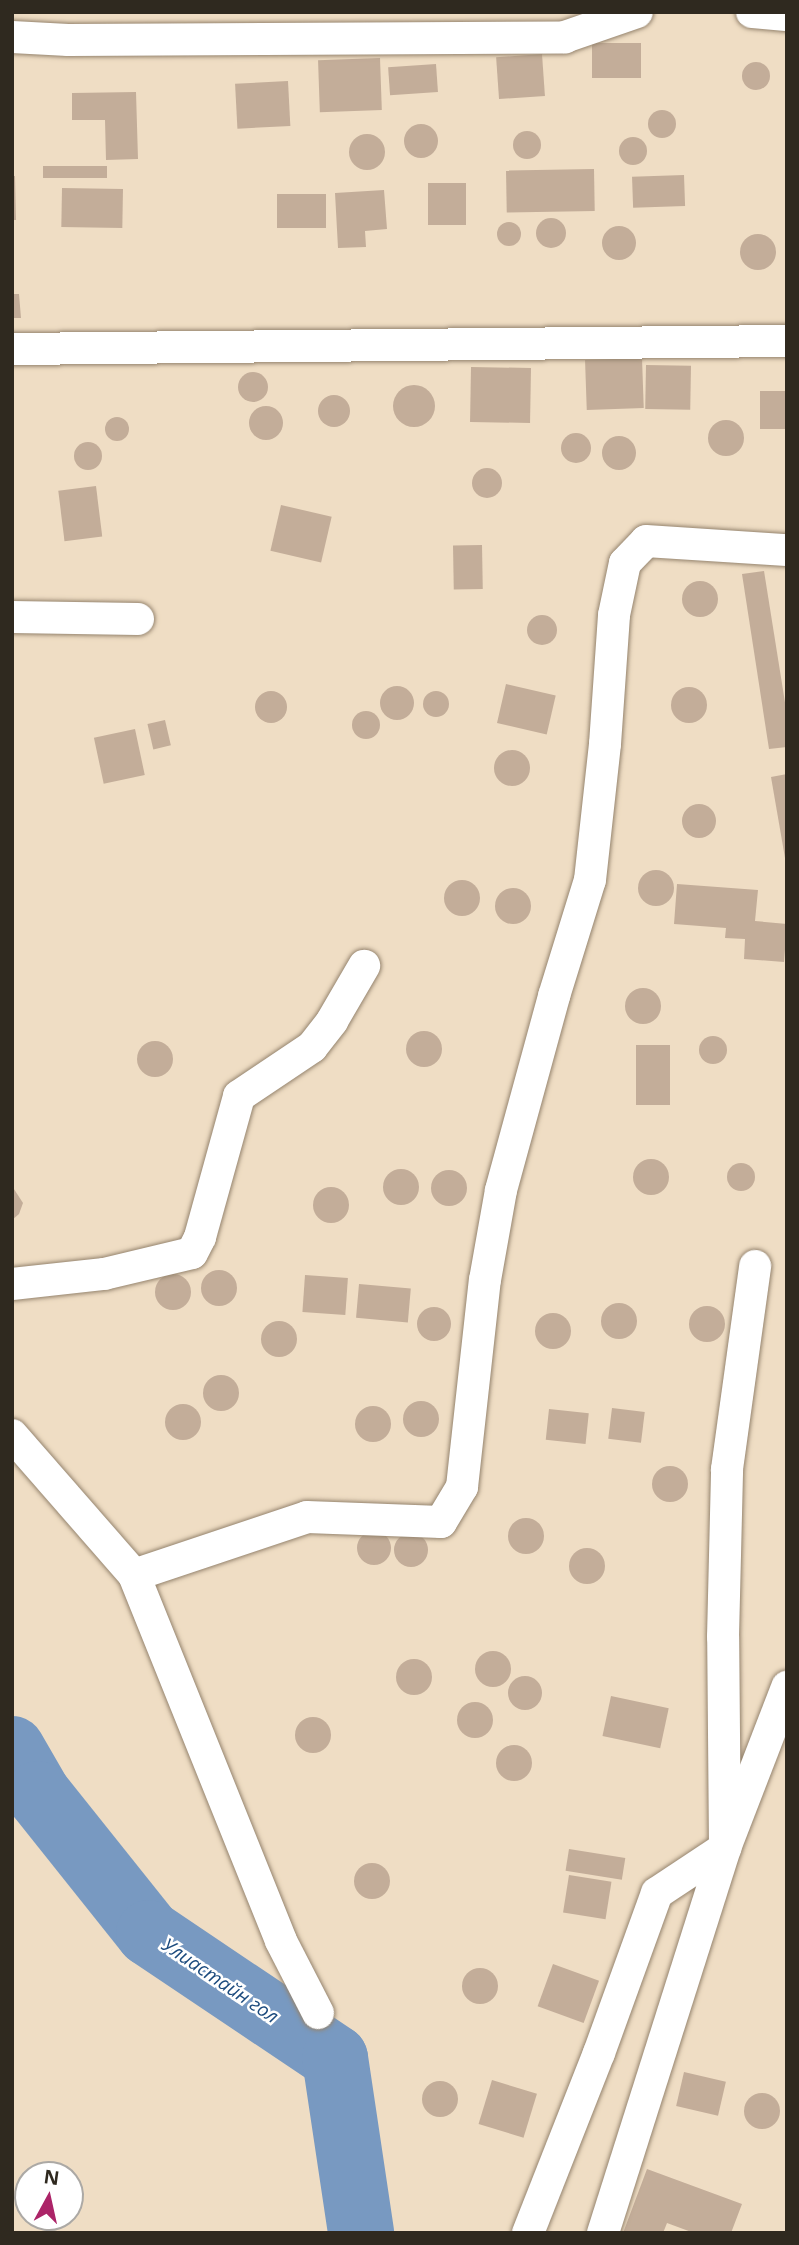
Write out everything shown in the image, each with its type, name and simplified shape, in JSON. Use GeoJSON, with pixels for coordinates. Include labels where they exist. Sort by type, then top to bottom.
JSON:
{"type":"FeatureCollection","features":[{"type":"Feature","properties":{"kind":"street"},"geometry":{"type":"LineString","coordinates":[[12,37],[68,40],[565,37],[637,12]]}},
{"type":"Feature","properties":{"kind":"street"},"geometry":{"type":"LineString","coordinates":[[752,12],[787,15]]}},
{"type":"Feature","properties":{"kind":"street"},"geometry":{"type":"LineString","coordinates":[[12,349],[787,341]]}},
{"type":"Feature","properties":{"kind":"street"},"geometry":{"type":"LineString","coordinates":[[134,1575],[307,1517],[398,1523],[441,1522],[462,1487],[485,1280],[502,1190],[554,996],[590,880],[605,744],[614,615],[625,563],[646,541],[787,550]]}},
{"type":"Feature","properties":{"kind":"street"},"geometry":{"type":"LineString","coordinates":[[12,617],[138,619]]}},
{"type":"Feature","properties":{"kind":"street"},"geometry":{"type":"LineString","coordinates":[[12,1284],[104,1275],[192,1253],[200,1237],[239,1096],[312,1047],[332,1021],[364,966]]}},
{"type":"Feature","properties":{"kind":"street"},"geometry":{"type":"LineString","coordinates":[[724,1848],[723,1637],[727,1469],[755,1266]]}},
{"type":"Feature","properties":{"kind":"street"},"geometry":{"type":"LineString","coordinates":[[12,1435],[134,1575],[281,1941],[318,2013]]}},
{"type":"Feature","properties":{"kind":"street"},"geometry":{"type":"LineString","coordinates":[[603,2233],[724,1848],[787,1687]]}},
{"type":"Feature","properties":{"kind":"street"},"geometry":{"type":"LineString","coordinates":[[528,2233],[599,2053],[657,1893],[724,1848]]}},
{"type":"Feature","properties":{"kind":"building"},"geometry":{"type":"Polygon","coordinates":[[[592,43],[641,43],[641,78],[592,78],[592,43]]]}},
{"type":"Feature","properties":{"kind":"building"},"geometry":{"type":"Polygon","coordinates":[[[542,54],[545,96],[499,99],[496,57],[542,54]]]}},
{"type":"Feature","properties":{"kind":"building"},"geometry":{"type":"Polygon","coordinates":[[[380,58],[382,110],[320,112],[318,60],[380,58]]]}},
{"type":"Feature","properties":{"kind":"building"},"geometry":{"type":"Polygon","coordinates":[[[756,62],[766,66],[770,76],[766,86],[756,90],[746,86],[742,76],[746,66],[756,62]]]}},
{"type":"Feature","properties":{"kind":"building"},"geometry":{"type":"Polygon","coordinates":[[[436,64],[438,92],[390,95],[388,67],[436,64]]]}},
{"type":"Feature","properties":{"kind":"building"},"geometry":{"type":"Polygon","coordinates":[[[288,81],[290,126],[237,129],[235,84],[288,81]]]}},
{"type":"Feature","properties":{"kind":"building"},"geometry":{"type":"Polygon","coordinates":[[[136,92],[138,159],[106,160],[105,120],[72,120],[72,93],[136,92]]]}},
{"type":"Feature","properties":{"kind":"building"},"geometry":{"type":"Polygon","coordinates":[[[662,110],[672,114],[676,124],[672,134],[662,138],[652,134],[648,124],[652,114],[662,110]]]}},
{"type":"Feature","properties":{"kind":"building"},"geometry":{"type":"Polygon","coordinates":[[[421,124],[433,129],[438,141],[433,153],[421,158],[409,153],[404,141],[409,129],[421,124]]]}},
{"type":"Feature","properties":{"kind":"building"},"geometry":{"type":"Polygon","coordinates":[[[527,131],[537,135],[541,145],[537,155],[527,159],[517,155],[513,145],[517,135],[527,131]]]}},
{"type":"Feature","properties":{"kind":"building"},"geometry":{"type":"Polygon","coordinates":[[[367,134],[379,140],[385,152],[379,164],[367,170],[355,164],[349,152],[355,140],[367,134]]]}},
{"type":"Feature","properties":{"kind":"building"},"geometry":{"type":"Polygon","coordinates":[[[633,137],[643,141],[647,151],[643,161],[633,165],[623,161],[619,151],[623,141],[633,137]]]}},
{"type":"Feature","properties":{"kind":"building"},"geometry":{"type":"Polygon","coordinates":[[[43,166],[107,166],[107,178],[43,178],[43,166]]]}},
{"type":"Feature","properties":{"kind":"building"},"geometry":{"type":"Polygon","coordinates":[[[594,169],[595,211],[507,213],[506,171],[594,169]]]}},
{"type":"Feature","properties":{"kind":"building"},"geometry":{"type":"Polygon","coordinates":[[[684,175],[685,206],[633,208],[632,177],[684,175]]]}},
{"type":"Feature","properties":{"kind":"building"},"geometry":{"type":"Polygon","coordinates":[[[12,176],[15,176],[16,220],[12,220],[12,176]]]}},
{"type":"Feature","properties":{"kind":"building"},"geometry":{"type":"Polygon","coordinates":[[[428,183],[466,183],[466,225],[428,225],[428,183]]]}},
{"type":"Feature","properties":{"kind":"building"},"geometry":{"type":"Polygon","coordinates":[[[62,188],[123,189],[122,228],[61,227],[62,188]]]}},
{"type":"Feature","properties":{"kind":"building"},"geometry":{"type":"Polygon","coordinates":[[[384,190],[387,229],[365,231],[366,247],[338,248],[335,193],[384,190]]]}},
{"type":"Feature","properties":{"kind":"building"},"geometry":{"type":"Polygon","coordinates":[[[277,194],[326,194],[326,228],[277,228],[277,194]]]}},
{"type":"Feature","properties":{"kind":"building"},"geometry":{"type":"Polygon","coordinates":[[[551,218],[562,222],[566,233],[562,244],[551,248],[540,244],[536,233],[540,222],[551,218]]]}},
{"type":"Feature","properties":{"kind":"building"},"geometry":{"type":"Polygon","coordinates":[[[509,222],[520,229],[521,234],[514,245],[509,246],[498,239],[497,234],[504,223],[509,222]]]}},
{"type":"Feature","properties":{"kind":"building"},"geometry":{"type":"Polygon","coordinates":[[[619,226],[631,231],[636,243],[631,255],[619,260],[607,255],[602,243],[607,231],[619,226]]]}},
{"type":"Feature","properties":{"kind":"building"},"geometry":{"type":"Polygon","coordinates":[[[758,234],[770,240],[776,252],[770,264],[758,270],[746,264],[740,252],[746,240],[758,234]]]}},
{"type":"Feature","properties":{"kind":"building"},"geometry":{"type":"Polygon","coordinates":[[[12,294],[19,294],[21,318],[12,318],[12,294]]]}},
{"type":"Feature","properties":{"kind":"building"},"geometry":{"type":"Polygon","coordinates":[[[642,358],[644,408],[587,410],[585,360],[642,358]]]}},
{"type":"Feature","properties":{"kind":"building"},"geometry":{"type":"Polygon","coordinates":[[[646,365],[691,366],[690,410],[645,409],[646,365]]]}},
{"type":"Feature","properties":{"kind":"building"},"geometry":{"type":"Polygon","coordinates":[[[471,367],[531,368],[530,423],[470,422],[471,367]]]}},
{"type":"Feature","properties":{"kind":"building"},"geometry":{"type":"Polygon","coordinates":[[[253,372],[264,376],[268,387],[264,398],[253,402],[242,398],[238,387],[242,376],[253,372]]]}},
{"type":"Feature","properties":{"kind":"building"},"geometry":{"type":"Polygon","coordinates":[[[414,385],[429,391],[435,406],[429,421],[414,427],[399,421],[393,406],[399,391],[414,385]]]}},
{"type":"Feature","properties":{"kind":"building"},"geometry":{"type":"Polygon","coordinates":[[[760,391],[787,391],[787,429],[760,429],[760,391]]]}},
{"type":"Feature","properties":{"kind":"building"},"geometry":{"type":"Polygon","coordinates":[[[334,395],[345,400],[350,411],[345,422],[334,427],[323,422],[318,411],[323,400],[334,395]]]}},
{"type":"Feature","properties":{"kind":"building"},"geometry":{"type":"Polygon","coordinates":[[[266,406],[278,411],[283,423],[278,435],[266,440],[254,435],[249,423],[254,411],[266,406]]]}},
{"type":"Feature","properties":{"kind":"building"},"geometry":{"type":"Polygon","coordinates":[[[117,417],[126,420],[129,429],[126,438],[117,441],[108,438],[105,429],[108,420],[117,417]]]}},
{"type":"Feature","properties":{"kind":"building"},"geometry":{"type":"Polygon","coordinates":[[[726,420],[739,425],[744,438],[739,451],[726,456],[713,451],[708,438],[713,425],[726,420]]]}},
{"type":"Feature","properties":{"kind":"building"},"geometry":{"type":"Polygon","coordinates":[[[576,433],[582,434],[590,442],[590,454],[582,462],[576,463],[570,462],[562,454],[561,448],[562,442],[570,434],[576,433]]]}},
{"type":"Feature","properties":{"kind":"building"},"geometry":{"type":"Polygon","coordinates":[[[619,436],[631,441],[636,453],[631,465],[619,470],[607,465],[602,453],[607,441],[619,436]]]}},
{"type":"Feature","properties":{"kind":"building"},"geometry":{"type":"Polygon","coordinates":[[[88,442],[98,446],[102,456],[98,466],[88,470],[78,466],[74,456],[78,446],[88,442]]]}},
{"type":"Feature","properties":{"kind":"building"},"geometry":{"type":"Polygon","coordinates":[[[487,468],[498,472],[502,483],[498,494],[487,498],[476,494],[472,483],[476,472],[487,468]]]}},
{"type":"Feature","properties":{"kind":"building"},"geometry":{"type":"Polygon","coordinates":[[[96,486],[102,537],[64,541],[58,491],[96,486]]]}},
{"type":"Feature","properties":{"kind":"building"},"geometry":{"type":"Polygon","coordinates":[[[281,505],[332,517],[321,562],[270,551],[281,505]]]}},
{"type":"Feature","properties":{"kind":"building"},"geometry":{"type":"Polygon","coordinates":[[[482,545],[483,589],[454,589],[453,546],[482,545]]]}},
{"type":"Feature","properties":{"kind":"building"},"geometry":{"type":"Polygon","coordinates":[[[764,571],[787,715],[787,747],[769,749],[742,574],[764,571]]]}},
{"type":"Feature","properties":{"kind":"building"},"geometry":{"type":"Polygon","coordinates":[[[700,581],[712,587],[718,599],[712,611],[700,617],[688,611],[682,599],[688,587],[700,581]]]}},
{"type":"Feature","properties":{"kind":"building"},"geometry":{"type":"Polygon","coordinates":[[[542,615],[553,619],[557,630],[553,641],[542,645],[531,641],[527,630],[531,619],[542,615]]]}},
{"type":"Feature","properties":{"kind":"building"},"geometry":{"type":"Polygon","coordinates":[[[506,684],[556,695],[547,734],[497,723],[506,684]]]}},
{"type":"Feature","properties":{"kind":"building"},"geometry":{"type":"Polygon","coordinates":[[[397,686],[409,691],[414,703],[409,715],[397,720],[385,715],[380,703],[385,691],[397,686]]]}},
{"type":"Feature","properties":{"kind":"building"},"geometry":{"type":"Polygon","coordinates":[[[689,687],[701,693],[707,705],[701,717],[689,723],[677,717],[671,705],[677,693],[689,687]]]}},
{"type":"Feature","properties":{"kind":"building"},"geometry":{"type":"Polygon","coordinates":[[[271,691],[282,696],[287,707],[282,718],[271,723],[260,718],[255,707],[260,696],[271,691]]]}},
{"type":"Feature","properties":{"kind":"building"},"geometry":{"type":"Polygon","coordinates":[[[436,691],[445,695],[449,704],[445,713],[436,717],[427,713],[423,704],[427,695],[436,691]]]}},
{"type":"Feature","properties":{"kind":"building"},"geometry":{"type":"Polygon","coordinates":[[[366,711],[376,715],[380,725],[376,735],[366,739],[356,735],[352,725],[356,715],[366,711]]]}},
{"type":"Feature","properties":{"kind":"building"},"geometry":{"type":"Polygon","coordinates":[[[165,720],[171,745],[153,749],[147,724],[165,720]]]}},
{"type":"Feature","properties":{"kind":"building"},"geometry":{"type":"Polygon","coordinates":[[[135,729],[145,775],[104,784],[94,738],[135,729]]]}},
{"type":"Feature","properties":{"kind":"building"},"geometry":{"type":"Polygon","coordinates":[[[512,750],[525,755],[530,768],[525,781],[512,786],[499,781],[494,768],[499,755],[512,750]]]}},
{"type":"Feature","properties":{"kind":"building"},"geometry":{"type":"Polygon","coordinates":[[[787,774],[787,858],[785,858],[771,777],[787,774]]]}},
{"type":"Feature","properties":{"kind":"building"},"geometry":{"type":"Polygon","coordinates":[[[699,804],[711,809],[716,821],[711,833],[699,838],[687,833],[682,821],[687,809],[699,804]]]}},
{"type":"Feature","properties":{"kind":"building"},"geometry":{"type":"Polygon","coordinates":[[[656,870],[669,875],[674,888],[669,901],[656,906],[643,901],[638,888],[643,875],[656,870]]]}},
{"type":"Feature","properties":{"kind":"building"},"geometry":{"type":"Polygon","coordinates":[[[462,880],[475,885],[480,898],[475,911],[462,916],[449,911],[444,898],[449,885],[462,880]]]}},
{"type":"Feature","properties":{"kind":"building"},"geometry":{"type":"Polygon","coordinates":[[[677,884],[758,890],[755,921],[787,924],[784,962],[744,959],[745,939],[725,938],[726,928],[674,924],[677,884]]]}},
{"type":"Feature","properties":{"kind":"building"},"geometry":{"type":"Polygon","coordinates":[[[513,888],[526,893],[531,906],[526,919],[513,924],[500,919],[495,906],[500,893],[513,888]]]}},
{"type":"Feature","properties":{"kind":"building"},"geometry":{"type":"Polygon","coordinates":[[[643,988],[656,993],[661,1006],[656,1019],[643,1024],[630,1019],[625,1006],[630,993],[643,988]]]}},
{"type":"Feature","properties":{"kind":"building"},"geometry":{"type":"Polygon","coordinates":[[[424,1031],[437,1036],[442,1049],[437,1062],[424,1067],[411,1062],[406,1049],[411,1036],[424,1031]]]}},
{"type":"Feature","properties":{"kind":"building"},"geometry":{"type":"Polygon","coordinates":[[[713,1036],[723,1040],[727,1050],[723,1060],[713,1064],[703,1060],[699,1050],[703,1040],[713,1036]]]}},
{"type":"Feature","properties":{"kind":"building"},"geometry":{"type":"Polygon","coordinates":[[[155,1041],[168,1046],[173,1059],[168,1072],[155,1077],[142,1072],[137,1059],[142,1046],[155,1041]]]}},
{"type":"Feature","properties":{"kind":"building"},"geometry":{"type":"Polygon","coordinates":[[[636,1045],[670,1045],[670,1105],[636,1105],[636,1045]]]}},
{"type":"Feature","properties":{"kind":"building"},"geometry":{"type":"Polygon","coordinates":[[[651,1159],[664,1164],[669,1177],[664,1190],[651,1195],[638,1190],[633,1177],[638,1164],[651,1159]]]}},
{"type":"Feature","properties":{"kind":"building"},"geometry":{"type":"Polygon","coordinates":[[[741,1163],[751,1167],[755,1177],[751,1187],[741,1191],[731,1187],[727,1177],[731,1167],[741,1163]]]}},
{"type":"Feature","properties":{"kind":"building"},"geometry":{"type":"Polygon","coordinates":[[[401,1169],[414,1174],[419,1187],[414,1200],[401,1205],[388,1200],[383,1187],[388,1174],[401,1169]]]}},
{"type":"Feature","properties":{"kind":"building"},"geometry":{"type":"Polygon","coordinates":[[[449,1170],[462,1175],[467,1188],[462,1201],[449,1206],[436,1201],[431,1188],[436,1175],[449,1170]]]}},
{"type":"Feature","properties":{"kind":"building"},"geometry":{"type":"Polygon","coordinates":[[[12,1186],[23,1203],[19,1214],[12,1220],[12,1186]]]}},
{"type":"Feature","properties":{"kind":"building"},"geometry":{"type":"Polygon","coordinates":[[[331,1187],[344,1192],[349,1205],[344,1218],[331,1223],[318,1218],[313,1205],[318,1192],[331,1187]]]}},
{"type":"Feature","properties":{"kind":"building"},"geometry":{"type":"Polygon","coordinates":[[[219,1270],[232,1275],[237,1288],[232,1301],[219,1306],[206,1301],[201,1288],[206,1275],[219,1270]]]}},
{"type":"Feature","properties":{"kind":"building"},"geometry":{"type":"Polygon","coordinates":[[[173,1274],[186,1279],[191,1292],[186,1305],[173,1310],[160,1305],[155,1292],[160,1279],[173,1274]]]}},
{"type":"Feature","properties":{"kind":"building"},"geometry":{"type":"Polygon","coordinates":[[[305,1275],[348,1278],[345,1315],[302,1312],[305,1275]]]}},
{"type":"Feature","properties":{"kind":"building"},"geometry":{"type":"Polygon","coordinates":[[[359,1284],[411,1289],[408,1322],[356,1318],[359,1284]]]}},
{"type":"Feature","properties":{"kind":"building"},"geometry":{"type":"Polygon","coordinates":[[[619,1303],[632,1308],[637,1321],[632,1334],[619,1339],[606,1334],[601,1321],[606,1308],[619,1303]]]}},
{"type":"Feature","properties":{"kind":"building"},"geometry":{"type":"Polygon","coordinates":[[[707,1306],[720,1311],[725,1324],[720,1337],[707,1342],[694,1337],[689,1324],[694,1311],[707,1306]]]}},
{"type":"Feature","properties":{"kind":"building"},"geometry":{"type":"Polygon","coordinates":[[[434,1307],[446,1312],[451,1324],[446,1336],[434,1341],[422,1336],[417,1324],[422,1312],[434,1307]]]}},
{"type":"Feature","properties":{"kind":"building"},"geometry":{"type":"Polygon","coordinates":[[[553,1313],[566,1318],[571,1331],[566,1344],[553,1349],[540,1344],[535,1331],[540,1318],[553,1313]]]}},
{"type":"Feature","properties":{"kind":"building"},"geometry":{"type":"Polygon","coordinates":[[[279,1321],[292,1326],[297,1339],[292,1352],[279,1357],[266,1352],[261,1339],[266,1326],[279,1321]]]}},
{"type":"Feature","properties":{"kind":"building"},"geometry":{"type":"Polygon","coordinates":[[[221,1375],[233,1381],[239,1393],[233,1405],[221,1411],[209,1405],[203,1393],[209,1381],[221,1375]]]}},
{"type":"Feature","properties":{"kind":"building"},"geometry":{"type":"Polygon","coordinates":[[[421,1401],[434,1406],[439,1419],[434,1432],[421,1437],[408,1432],[403,1419],[408,1406],[421,1401]]]}},
{"type":"Feature","properties":{"kind":"building"},"geometry":{"type":"Polygon","coordinates":[[[183,1404],[196,1409],[201,1422],[196,1435],[183,1440],[170,1435],[165,1422],[170,1409],[183,1404]]]}},
{"type":"Feature","properties":{"kind":"building"},"geometry":{"type":"Polygon","coordinates":[[[373,1406],[385,1412],[391,1424],[385,1436],[373,1442],[361,1436],[355,1424],[361,1412],[373,1406]]]}},
{"type":"Feature","properties":{"kind":"building"},"geometry":{"type":"Polygon","coordinates":[[[612,1408],[645,1412],[641,1443],[608,1439],[612,1408]]]}},
{"type":"Feature","properties":{"kind":"building"},"geometry":{"type":"Polygon","coordinates":[[[549,1409],[589,1413],[586,1444],[546,1440],[549,1409]]]}},
{"type":"Feature","properties":{"kind":"building"},"geometry":{"type":"Polygon","coordinates":[[[670,1466],[683,1471],[688,1484],[683,1497],[670,1502],[657,1497],[652,1484],[657,1471],[670,1466]]]}},
{"type":"Feature","properties":{"kind":"building"},"geometry":{"type":"Polygon","coordinates":[[[526,1518],[539,1523],[544,1536],[539,1549],[526,1554],[513,1549],[508,1536],[513,1523],[526,1518]]]}},
{"type":"Feature","properties":{"kind":"building"},"geometry":{"type":"Polygon","coordinates":[[[374,1531],[386,1536],[391,1548],[386,1560],[374,1565],[362,1560],[357,1548],[362,1536],[374,1531]]]}},
{"type":"Feature","properties":{"kind":"building"},"geometry":{"type":"Polygon","coordinates":[[[411,1533],[423,1538],[428,1550],[423,1562],[411,1567],[399,1562],[394,1550],[399,1538],[411,1533]]]}},
{"type":"Feature","properties":{"kind":"building"},"geometry":{"type":"Polygon","coordinates":[[[587,1548],[600,1553],[605,1566],[600,1579],[587,1584],[574,1579],[569,1566],[574,1553],[587,1548]]]}},
{"type":"Feature","properties":{"kind":"building"},"geometry":{"type":"Polygon","coordinates":[[[493,1651],[505,1657],[511,1669],[505,1681],[493,1687],[481,1681],[475,1669],[481,1657],[493,1651]]]}},
{"type":"Feature","properties":{"kind":"building"},"geometry":{"type":"Polygon","coordinates":[[[414,1659],[427,1664],[432,1677],[427,1690],[414,1695],[401,1690],[396,1677],[401,1664],[414,1659]]]}},
{"type":"Feature","properties":{"kind":"building"},"geometry":{"type":"Polygon","coordinates":[[[525,1676],[537,1681],[542,1693],[537,1705],[525,1710],[513,1705],[508,1693],[513,1681],[525,1676]]]}},
{"type":"Feature","properties":{"kind":"building"},"geometry":{"type":"Polygon","coordinates":[[[611,1696],[669,1708],[660,1748],[602,1736],[611,1696]]]}},
{"type":"Feature","properties":{"kind":"building"},"geometry":{"type":"Polygon","coordinates":[[[475,1702],[488,1707],[493,1720],[488,1733],[475,1738],[462,1733],[457,1720],[462,1707],[475,1702]]]}},
{"type":"Feature","properties":{"kind":"building"},"geometry":{"type":"Polygon","coordinates":[[[313,1717],[326,1722],[331,1735],[326,1748],[313,1753],[300,1748],[295,1735],[300,1722],[313,1717]]]}},
{"type":"Feature","properties":{"kind":"building"},"geometry":{"type":"Polygon","coordinates":[[[514,1745],[527,1750],[532,1763],[527,1776],[514,1781],[501,1776],[496,1763],[501,1750],[514,1745]]]}},
{"type":"Feature","properties":{"kind":"building"},"geometry":{"type":"Polygon","coordinates":[[[569,1849],[625,1858],[622,1880],[566,1871],[569,1849]]]}},
{"type":"Feature","properties":{"kind":"building"},"geometry":{"type":"Polygon","coordinates":[[[372,1863],[385,1868],[390,1881],[385,1894],[372,1899],[359,1894],[354,1881],[359,1868],[372,1863]]]}},
{"type":"Feature","properties":{"kind":"building"},"geometry":{"type":"Polygon","coordinates":[[[569,1875],[611,1882],[606,1919],[563,1913],[569,1875]]]}},
{"type":"Feature","properties":{"kind":"building"},"geometry":{"type":"Polygon","coordinates":[[[553,1964],[599,1981],[584,2023],[538,2006],[553,1964]]]}},
{"type":"Feature","properties":{"kind":"building"},"geometry":{"type":"Polygon","coordinates":[[[480,1968],[493,1973],[498,1986],[493,1999],[480,2004],[467,1999],[462,1986],[467,1973],[480,1968]]]}},
{"type":"Feature","properties":{"kind":"building"},"geometry":{"type":"Polygon","coordinates":[[[684,2072],[726,2082],[718,2116],[676,2106],[684,2072]]]}},
{"type":"Feature","properties":{"kind":"building"},"geometry":{"type":"Polygon","coordinates":[[[492,2080],[537,2094],[523,2138],[479,2124],[492,2080]]]}},
{"type":"Feature","properties":{"kind":"building"},"geometry":{"type":"Polygon","coordinates":[[[440,2081],[453,2086],[458,2099],[453,2112],[440,2117],[427,2112],[422,2099],[427,2086],[440,2081]]]}},
{"type":"Feature","properties":{"kind":"building"},"geometry":{"type":"Polygon","coordinates":[[[762,2093],[775,2098],[780,2111],[775,2124],[762,2129],[749,2124],[744,2111],[749,2098],[762,2093]]]}},
{"type":"Feature","properties":{"kind":"building"},"geometry":{"type":"Polygon","coordinates":[[[647,2169],[742,2204],[731,2233],[694,2233],[667,2223],[663,2233],[623,2233],[647,2169]]]}},
{"type":"Feature","properties":{"kind":"waterway","name":"Улиастайн гол"},"geometry":{"type":"LineString","coordinates":[[12,1749],[38,1794],[149,1933],[335,2058],[361,2233]]}}]}
